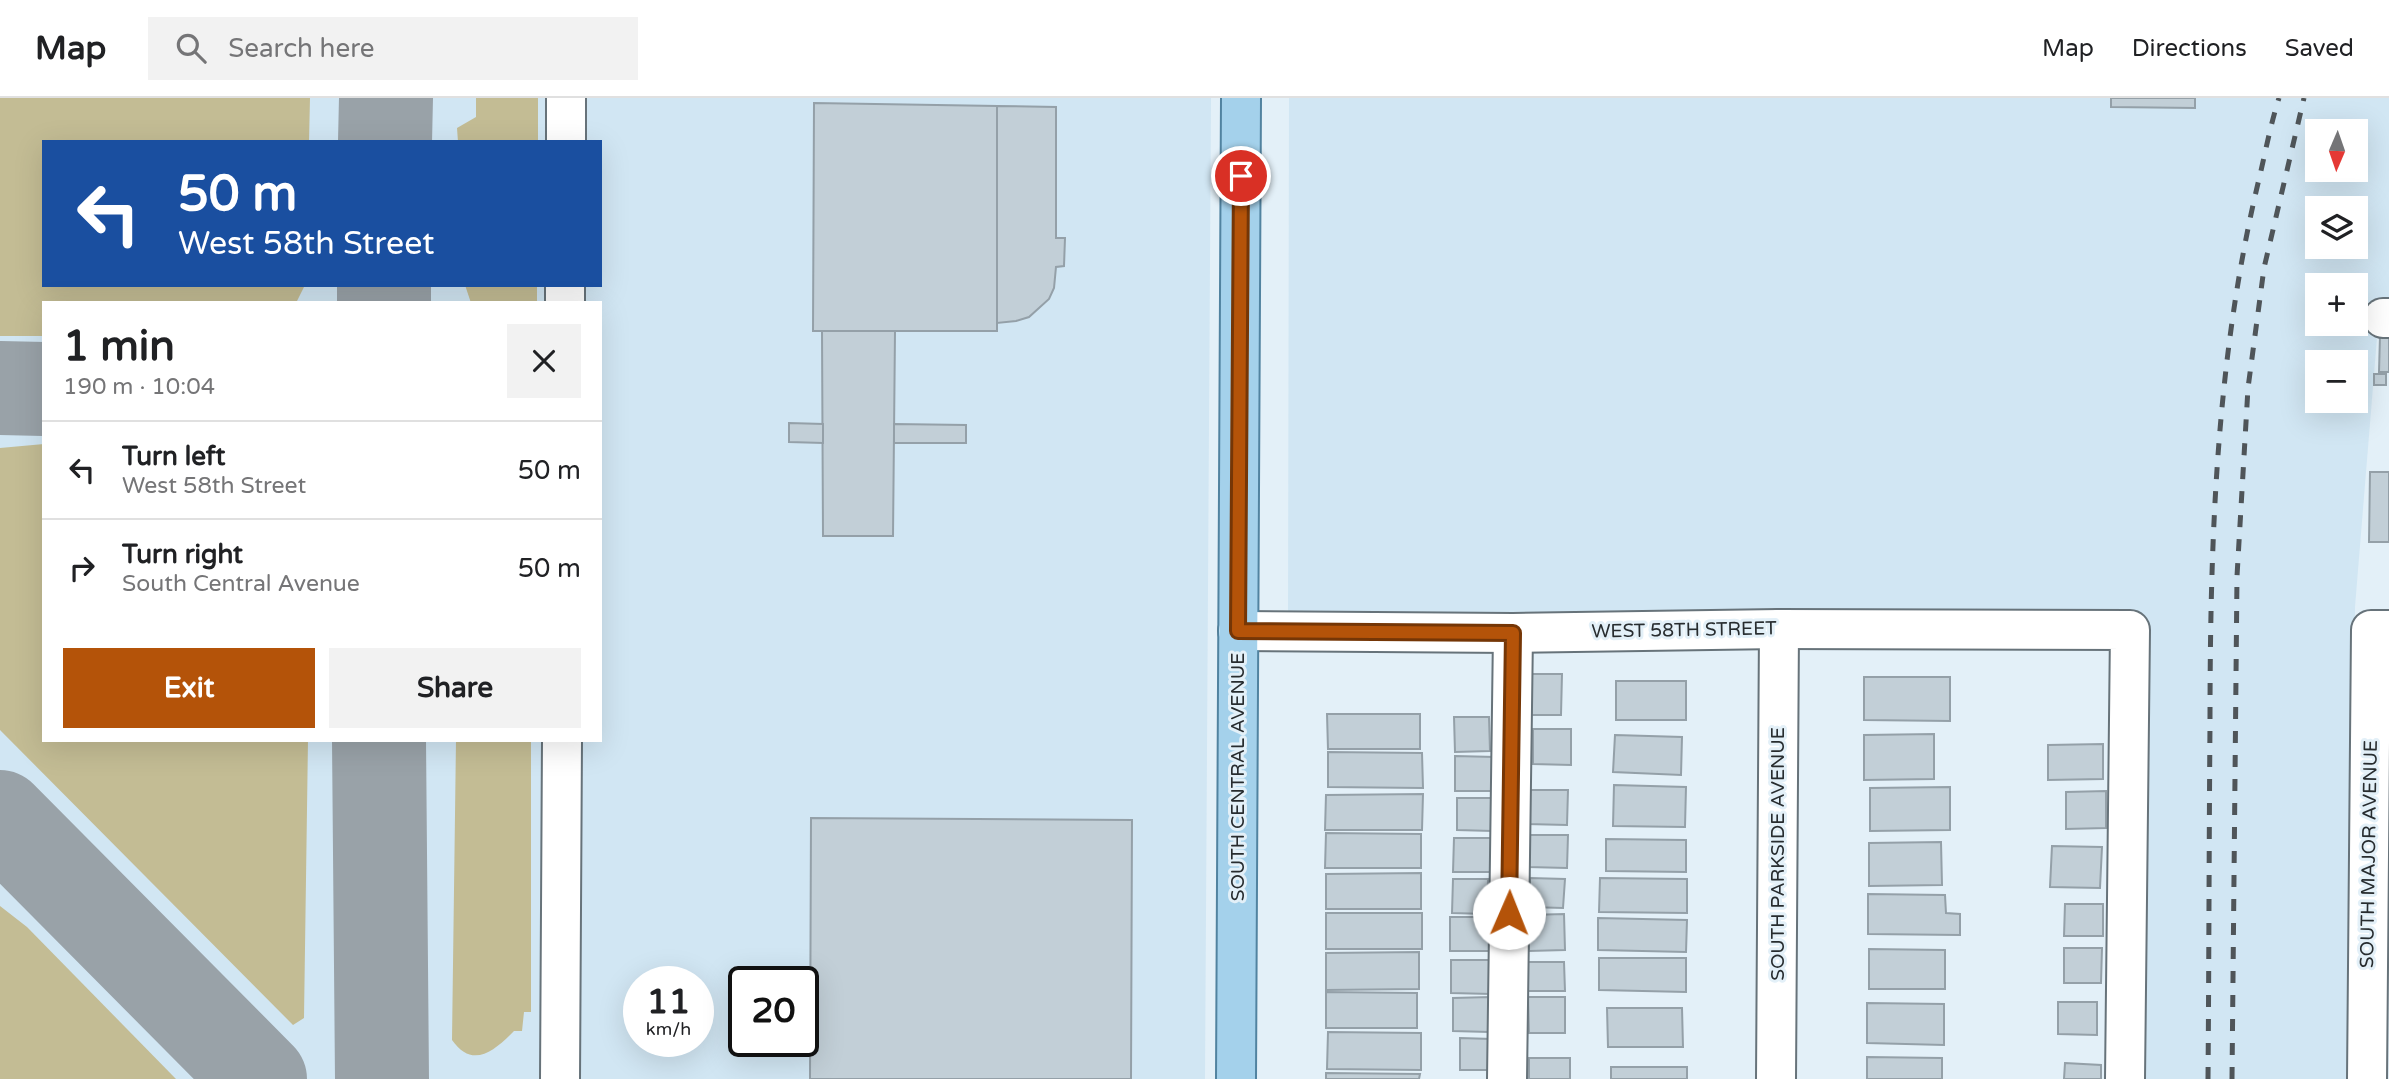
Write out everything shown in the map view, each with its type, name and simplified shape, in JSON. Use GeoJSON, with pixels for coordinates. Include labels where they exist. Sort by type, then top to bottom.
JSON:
{"type":"FeatureCollection","features":[{"type":"Feature","properties":{"kind":"main road","name":"SOUTH CENTRAL AVENUE"},"geometry":{"type":"LineString","coordinates":[[1237,1079],[1241,98]]}},
{"type":"Feature","properties":{"kind":"street"},"geometry":{"type":"LineString","coordinates":[[566,98],[566,140]]}},
{"type":"Feature","properties":{"kind":"street","name":"SOUTH PARKSIDE AVENUE"},"geometry":{"type":"LineString","coordinates":[[1776,1079],[1779,629]]}},
{"type":"Feature","properties":{"kind":"street","name":"SOUTH MAJOR AVENUE"},"geometry":{"type":"LineString","coordinates":[[2367,1079],[2380,630]]}},
{"type":"Feature","properties":{"kind":"street","name":"WEST 58TH STREET"},"geometry":{"type":"LineString","coordinates":[[1238,631],[2130,631],[2124,1079]]}},
{"type":"Feature","properties":{"kind":"street"},"geometry":{"type":"LineString","coordinates":[[1507,1079],[1513,633]]}},
{"type":"Feature","properties":{"kind":"street"},"geometry":{"type":"LineString","coordinates":[[560,1079],[562,742]]}},
{"type":"Feature","properties":{"kind":"shaded area"},"geometry":{"type":"Polygon","coordinates":[[[0,98],[1211,98],[1205,1079],[0,1079],[0,98]]]}},
{"type":"Feature","properties":{"kind":"shaded area"},"geometry":{"type":"Polygon","coordinates":[[[0,98],[310,98],[309,140],[42,140],[42,287],[304,287],[297,301],[42,301],[42,336],[0,336],[0,98]]]}},
{"type":"Feature","properties":{"kind":"shaded area"},"geometry":{"type":"Polygon","coordinates":[[[476,98],[538,98],[538,140],[458,140],[457,128],[476,117],[476,98]]]}},
{"type":"Feature","properties":{"kind":"shaded area"},"geometry":{"type":"Polygon","coordinates":[[[1289,98],[2389,98],[2389,300],[2380,301],[2355,607],[2352,1079],[2143,1079],[2146,623],[1288,619],[1289,98]]]}},
{"type":"Feature","properties":{"kind":"shaded area"},"geometry":{"type":"Polygon","coordinates":[[[466,287],[537,287],[537,301],[470,301],[466,287]]]}},
{"type":"Feature","properties":{"kind":"shaded area"},"geometry":{"type":"Polygon","coordinates":[[[42,444],[42,742],[308,742],[304,1018],[293,1025],[0,730],[0,448],[42,444]]]}},
{"type":"Feature","properties":{"kind":"shaded area"},"geometry":{"type":"Polygon","coordinates":[[[456,742],[531,742],[531,1012],[524,1012],[522,1031],[514,1031],[484,1054],[468,1054],[452,1040],[456,742]]]}},
{"type":"Feature","properties":{"kind":"shaded area"},"geometry":{"type":"Polygon","coordinates":[[[0,906],[27,927],[176,1079],[0,1079],[0,906]]]}},
{"type":"Feature","properties":{"kind":"building"},"geometry":{"type":"Polygon","coordinates":[[[2111,98],[2195,98],[2195,108],[2111,107],[2111,98]]]}},
{"type":"Feature","properties":{"kind":"building"},"geometry":{"type":"Polygon","coordinates":[[[814,103],[997,106],[997,331],[813,331],[814,103]]]}},
{"type":"Feature","properties":{"kind":"building"},"geometry":{"type":"Polygon","coordinates":[[[997,106],[1056,107],[1056,238],[1065,238],[1064,266],[1056,267],[1054,288],[1049,299],[1029,317],[997,323],[997,106]]]}},
{"type":"Feature","properties":{"kind":"building"},"geometry":{"type":"Polygon","coordinates":[[[822,331],[895,331],[893,536],[823,536],[822,331]]]}},
{"type":"Feature","properties":{"kind":"building"},"geometry":{"type":"Polygon","coordinates":[[[2380,336],[2389,337],[2389,372],[2379,372],[2380,336]]]}},
{"type":"Feature","properties":{"kind":"building"},"geometry":{"type":"Polygon","coordinates":[[[2374,374],[2386,374],[2386,385],[2374,385],[2374,374]]]}},
{"type":"Feature","properties":{"kind":"building"},"geometry":{"type":"Polygon","coordinates":[[[789,423],[823,424],[823,443],[789,442],[789,423]]]}},
{"type":"Feature","properties":{"kind":"building"},"geometry":{"type":"Polygon","coordinates":[[[894,424],[966,425],[966,443],[894,443],[894,424]]]}},
{"type":"Feature","properties":{"kind":"building"},"geometry":{"type":"Polygon","coordinates":[[[2370,472],[2389,472],[2389,542],[2369,542],[2370,472]]]}},
{"type":"Feature","properties":{"kind":"building"},"geometry":{"type":"Polygon","coordinates":[[[1528,674],[1562,674],[1561,715],[1527,715],[1528,674]]]}},
{"type":"Feature","properties":{"kind":"building"},"geometry":{"type":"Polygon","coordinates":[[[1864,677],[1950,677],[1950,721],[1864,720],[1864,677]]]}},
{"type":"Feature","properties":{"kind":"building"},"geometry":{"type":"Polygon","coordinates":[[[1616,681],[1686,681],[1686,720],[1616,720],[1616,681]]]}},
{"type":"Feature","properties":{"kind":"building"},"geometry":{"type":"Polygon","coordinates":[[[1327,714],[1420,714],[1420,749],[1328,749],[1327,714]]]}},
{"type":"Feature","properties":{"kind":"building"},"geometry":{"type":"Polygon","coordinates":[[[1454,717],[1489,717],[1490,751],[1455,752],[1454,717]]]}},
{"type":"Feature","properties":{"kind":"building"},"geometry":{"type":"Polygon","coordinates":[[[1533,729],[1571,729],[1571,765],[1533,764],[1533,729]]]}},
{"type":"Feature","properties":{"kind":"building"},"geometry":{"type":"Polygon","coordinates":[[[1934,734],[1934,779],[1864,780],[1864,735],[1934,734]]]}},
{"type":"Feature","properties":{"kind":"building"},"geometry":{"type":"Polygon","coordinates":[[[1615,735],[1682,737],[1681,775],[1613,772],[1615,735]]]}},
{"type":"Feature","properties":{"kind":"building"},"geometry":{"type":"Polygon","coordinates":[[[2103,744],[2103,779],[2048,780],[2048,745],[2103,744]]]}},
{"type":"Feature","properties":{"kind":"building"},"geometry":{"type":"Polygon","coordinates":[[[1328,752],[1422,753],[1423,788],[1328,787],[1328,752]]]}},
{"type":"Feature","properties":{"kind":"building"},"geometry":{"type":"Polygon","coordinates":[[[1455,756],[1495,757],[1495,791],[1455,791],[1455,756]]]}},
{"type":"Feature","properties":{"kind":"building"},"geometry":{"type":"Polygon","coordinates":[[[1614,785],[1686,787],[1685,827],[1613,826],[1614,785]]]}},
{"type":"Feature","properties":{"kind":"building"},"geometry":{"type":"Polygon","coordinates":[[[1950,787],[1950,830],[1870,831],[1870,788],[1950,787]]]}},
{"type":"Feature","properties":{"kind":"building"},"geometry":{"type":"Polygon","coordinates":[[[1528,790],[1568,790],[1567,825],[1527,824],[1528,790]]]}},
{"type":"Feature","properties":{"kind":"building"},"geometry":{"type":"Polygon","coordinates":[[[2106,791],[2106,828],[2066,829],[2066,792],[2106,791]]]}},
{"type":"Feature","properties":{"kind":"building"},"geometry":{"type":"Polygon","coordinates":[[[1423,794],[1422,830],[1325,830],[1326,795],[1423,794]]]}},
{"type":"Feature","properties":{"kind":"building"},"geometry":{"type":"Polygon","coordinates":[[[1457,798],[1491,798],[1492,831],[1457,830],[1457,798]]]}},
{"type":"Feature","properties":{"kind":"building"},"geometry":{"type":"Polygon","coordinates":[[[811,818],[1132,820],[1131,1079],[810,1079],[810,1057],[819,1057],[819,966],[810,966],[811,818]]]}},
{"type":"Feature","properties":{"kind":"building"},"geometry":{"type":"Polygon","coordinates":[[[1326,833],[1421,834],[1421,868],[1325,868],[1326,833]]]}},
{"type":"Feature","properties":{"kind":"building"},"geometry":{"type":"Polygon","coordinates":[[[1528,835],[1568,835],[1567,868],[1528,867],[1528,835]]]}},
{"type":"Feature","properties":{"kind":"building"},"geometry":{"type":"Polygon","coordinates":[[[1454,838],[1491,838],[1491,872],[1453,872],[1454,838]]]}},
{"type":"Feature","properties":{"kind":"building"},"geometry":{"type":"Polygon","coordinates":[[[1606,839],[1686,840],[1686,872],[1606,871],[1606,839]]]}},
{"type":"Feature","properties":{"kind":"building"},"geometry":{"type":"Polygon","coordinates":[[[1941,842],[1942,885],[1869,886],[1869,843],[1941,842]]]}},
{"type":"Feature","properties":{"kind":"building"},"geometry":{"type":"Polygon","coordinates":[[[2052,846],[2102,847],[2100,888],[2050,887],[2052,846]]]}},
{"type":"Feature","properties":{"kind":"building"},"geometry":{"type":"Polygon","coordinates":[[[1421,873],[1421,909],[1326,909],[1326,874],[1421,873]]]}},
{"type":"Feature","properties":{"kind":"building"},"geometry":{"type":"Polygon","coordinates":[[[1530,878],[1565,879],[1563,908],[1529,907],[1530,878]]]}},
{"type":"Feature","properties":{"kind":"building"},"geometry":{"type":"Polygon","coordinates":[[[1600,878],[1687,879],[1687,913],[1599,912],[1600,878]]]}},
{"type":"Feature","properties":{"kind":"building"},"geometry":{"type":"Polygon","coordinates":[[[1453,879],[1488,879],[1487,914],[1452,913],[1453,879]]]}},
{"type":"Feature","properties":{"kind":"building"},"geometry":{"type":"Polygon","coordinates":[[[1868,894],[1945,895],[1946,913],[1960,914],[1960,935],[1868,934],[1868,894]]]}},
{"type":"Feature","properties":{"kind":"building"},"geometry":{"type":"Polygon","coordinates":[[[2065,904],[2103,904],[2103,936],[2064,936],[2065,904]]]}},
{"type":"Feature","properties":{"kind":"building"},"geometry":{"type":"Polygon","coordinates":[[[1326,913],[1422,913],[1422,949],[1326,949],[1326,913]]]}},
{"type":"Feature","properties":{"kind":"building"},"geometry":{"type":"Polygon","coordinates":[[[1564,914],[1565,950],[1529,951],[1528,915],[1564,914]]]}},
{"type":"Feature","properties":{"kind":"building"},"geometry":{"type":"Polygon","coordinates":[[[1450,917],[1490,917],[1490,951],[1450,951],[1450,917]]]}},
{"type":"Feature","properties":{"kind":"building"},"geometry":{"type":"Polygon","coordinates":[[[1598,918],[1687,920],[1686,952],[1598,950],[1598,918]]]}},
{"type":"Feature","properties":{"kind":"building"},"geometry":{"type":"Polygon","coordinates":[[[2064,948],[2102,948],[2101,983],[2064,983],[2064,948]]]}},
{"type":"Feature","properties":{"kind":"building"},"geometry":{"type":"Polygon","coordinates":[[[1869,949],[1945,950],[1945,989],[1869,989],[1869,949]]]}},
{"type":"Feature","properties":{"kind":"building"},"geometry":{"type":"Polygon","coordinates":[[[1419,952],[1419,989],[1326,990],[1326,953],[1419,952]]]}},
{"type":"Feature","properties":{"kind":"building"},"geometry":{"type":"Polygon","coordinates":[[[1599,958],[1686,958],[1686,992],[1599,990],[1599,958]]]}},
{"type":"Feature","properties":{"kind":"building"},"geometry":{"type":"Polygon","coordinates":[[[1451,960],[1491,960],[1491,994],[1451,993],[1451,960]]]}},
{"type":"Feature","properties":{"kind":"building"},"geometry":{"type":"Polygon","coordinates":[[[1528,962],[1564,962],[1565,991],[1528,991],[1528,962]]]}},
{"type":"Feature","properties":{"kind":"building"},"geometry":{"type":"Polygon","coordinates":[[[1326,992],[1417,993],[1417,1028],[1326,1028],[1326,992]]]}},
{"type":"Feature","properties":{"kind":"building"},"geometry":{"type":"Polygon","coordinates":[[[1490,997],[1489,1032],[1453,1031],[1453,998],[1490,997]]]}},
{"type":"Feature","properties":{"kind":"building"},"geometry":{"type":"Polygon","coordinates":[[[1528,997],[1565,997],[1565,1033],[1529,1033],[1528,997]]]}},
{"type":"Feature","properties":{"kind":"building"},"geometry":{"type":"Polygon","coordinates":[[[2058,1002],[2097,1002],[2097,1035],[2058,1034],[2058,1002]]]}},
{"type":"Feature","properties":{"kind":"building"},"geometry":{"type":"Polygon","coordinates":[[[1867,1003],[1944,1004],[1944,1045],[1867,1043],[1867,1003]]]}},
{"type":"Feature","properties":{"kind":"building"},"geometry":{"type":"Polygon","coordinates":[[[1607,1008],[1682,1008],[1683,1047],[1608,1047],[1607,1008]]]}},
{"type":"Feature","properties":{"kind":"building"},"geometry":{"type":"Polygon","coordinates":[[[1328,1032],[1421,1033],[1421,1070],[1327,1069],[1328,1032]]]}},
{"type":"Feature","properties":{"kind":"building"},"geometry":{"type":"Polygon","coordinates":[[[1460,1038],[1492,1039],[1492,1070],[1460,1070],[1460,1038]]]}},
{"type":"Feature","properties":{"kind":"building"},"geometry":{"type":"Polygon","coordinates":[[[1867,1057],[1942,1058],[1942,1079],[1867,1079],[1867,1057]]]}},
{"type":"Feature","properties":{"kind":"building"},"geometry":{"type":"Polygon","coordinates":[[[1529,1058],[1570,1058],[1570,1079],[1529,1079],[1529,1058]]]}},
{"type":"Feature","properties":{"kind":"building"},"geometry":{"type":"Polygon","coordinates":[[[2065,1063],[2101,1065],[2101,1079],[2064,1079],[2065,1063]]]}},
{"type":"Feature","properties":{"kind":"building"},"geometry":{"type":"Polygon","coordinates":[[[1611,1067],[1687,1067],[1687,1079],[1611,1079],[1611,1067]]]}},
{"type":"Feature","properties":{"kind":"building"},"geometry":{"type":"Polygon","coordinates":[[[1326,1073],[1420,1074],[1419,1079],[1326,1079],[1326,1073]]]}},
{"type":"Feature","properties":{"kind":"taxiway"},"geometry":{"type":"LineString","coordinates":[[385,140],[386,98]]}},
{"type":"Feature","properties":{"kind":"taxiway"},"geometry":{"type":"LineString","coordinates":[[384,287],[384,301]]}},
{"type":"Feature","properties":{"kind":"taxiway"},"geometry":{"type":"LineString","coordinates":[[0,388],[42,389]]}},
{"type":"Feature","properties":{"kind":"taxiway"},"geometry":{"type":"LineString","coordinates":[[379,742],[382,1079]]}},
{"type":"Feature","properties":{"kind":"taxiway"},"geometry":{"type":"LineString","coordinates":[[0,817],[260,1079]]}},
{"type":"Feature","properties":{"kind":"railway"},"geometry":{"type":"LineString","coordinates":[[2208,1079],[2210,656],[2218,448],[2245,243],[2279,98]]}},
{"type":"Feature","properties":{"kind":"railway"},"geometry":{"type":"LineString","coordinates":[[2232,1079],[2237,576],[2248,388],[2264,268],[2304,98]]}},
{"type":"Feature","properties":{"kind":"route"},"geometry":{"type":"LineString","coordinates":[[1241,176],[1238,631],[1513,633],[1509,913]]}}]}
